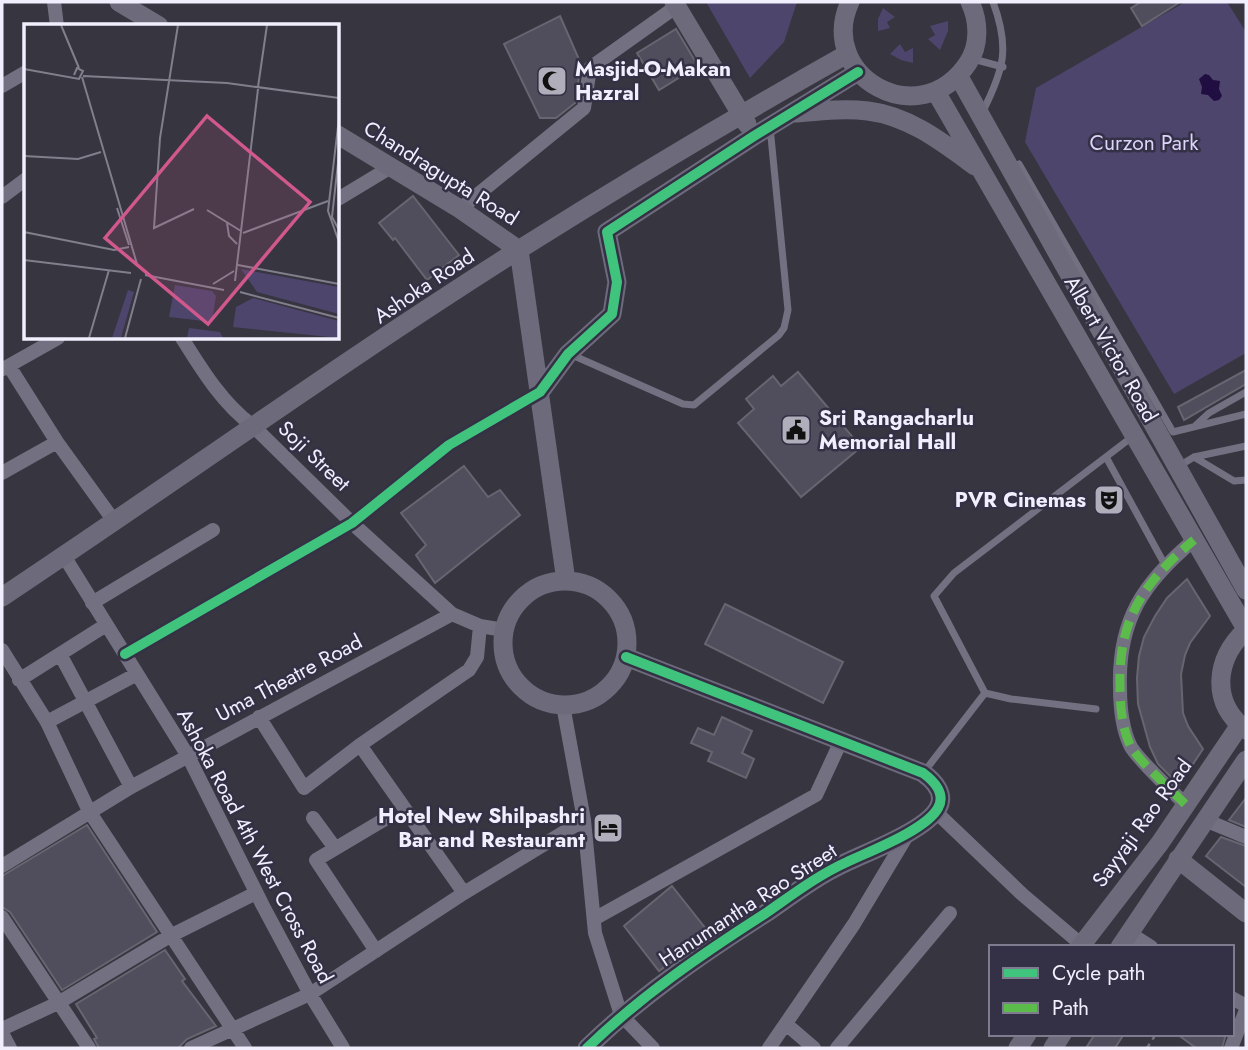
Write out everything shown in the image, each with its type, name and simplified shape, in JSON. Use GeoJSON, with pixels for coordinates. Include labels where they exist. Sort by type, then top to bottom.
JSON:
{"type":"FeatureCollection","features":[{"type":"Feature","properties":{"kind":"main road"},"geometry":{"type":"LineString","coordinates":[[119,2],[156,24]]}},
{"type":"Feature","properties":{"kind":"main road"},"geometry":{"type":"LineString","coordinates":[[850,2],[845,11],[843,33],[847,54],[858,72],[874,86],[894,95],[915,97],[936,92],[959,77],[971,58],[977,37],[976,14],[970,2]]}},
{"type":"Feature","properties":{"kind":"main road"},"geometry":{"type":"LineString","coordinates":[[675,4],[740,115],[762,131]]}},
{"type":"Feature","properties":{"kind":"main road","name":"Ashoka Road"},"geometry":{"type":"LineString","coordinates":[[2,597],[253,426],[519,250],[740,115],[847,54]]}},
{"type":"Feature","properties":{"kind":"main road"},"geometry":{"type":"LineString","coordinates":[[540,392],[568,354],[612,314],[617,282],[607,232],[858,72]]}},
{"type":"Feature","properties":{"kind":"main road","name":"Albert Victor Road"},"geometry":{"type":"LineString","coordinates":[[959,77],[1186,461],[1246,590]]}},
{"type":"Feature","properties":{"kind":"main road","name":"Albert Victor Road"},"geometry":{"type":"LineString","coordinates":[[936,92],[1246,630]]}},
{"type":"Feature","properties":{"kind":"main road"},"geometry":{"type":"LineString","coordinates":[[793,113],[868,111],[899,118],[923,130],[982,170]]}},
{"type":"Feature","properties":{"kind":"main road","name":"Chandragupta Road"},"geometry":{"type":"LineString","coordinates":[[340,136],[460,209],[519,250]]}},
{"type":"Feature","properties":{"kind":"main road"},"geometry":{"type":"LineString","coordinates":[[519,250],[566,581]]}},
{"type":"Feature","properties":{"kind":"main road"},"geometry":{"type":"LineString","coordinates":[[566,581],[584,584],[601,592],[614,605],[623,621],[627,639],[626,657],[620,673],[610,687],[580,704],[563,705],[542,700],[523,689],[510,672],[503,651],[504,630],[512,610],[526,594],[545,584],[566,581]]}},
{"type":"Feature","properties":{"kind":"main road"},"geometry":{"type":"LineString","coordinates":[[1243,727],[1228,711],[1220,676],[1224,658],[1233,642],[1246,630]]}},
{"type":"Feature","properties":{"kind":"main road"},"geometry":{"type":"LineString","coordinates":[[626,657],[923,773],[937,787],[941,796],[936,812]]}},
{"type":"Feature","properties":{"kind":"main road","name":"Sayyaji Rao Road"},"geometry":{"type":"LineString","coordinates":[[1082,945],[1160,843],[1185,804],[1243,727]]}},
{"type":"Feature","properties":{"kind":"main road"},"geometry":{"type":"LineString","coordinates":[[1125,940],[1246,760]]}},
{"type":"Feature","properties":{"kind":"main road","name":"Hanumantha Rao Street"},"geometry":{"type":"LineString","coordinates":[[587,1048],[621,1015],[691,961],[835,868],[909,833],[936,812]]}},
{"type":"Feature","properties":{"kind":"main road"},"geometry":{"type":"LineString","coordinates":[[1178,859],[1246,913]]}},
{"type":"Feature","properties":{"kind":"street"},"geometry":{"type":"LineString","coordinates":[[54,2],[57,24]]}},
{"type":"Feature","properties":{"kind":"street"},"geometry":{"type":"LineString","coordinates":[[460,209],[584,108],[590,68],[675,4]]}},
{"type":"Feature","properties":{"kind":"street"},"geometry":{"type":"LineString","coordinates":[[2,86],[24,73]]}},
{"type":"Feature","properties":{"kind":"street"},"geometry":{"type":"LineString","coordinates":[[340,199],[391,167]]}},
{"type":"Feature","properties":{"kind":"street"},"geometry":{"type":"LineString","coordinates":[[2,197],[24,180]]}},
{"type":"Feature","properties":{"kind":"street"},"geometry":{"type":"LineString","coordinates":[[54,340],[5,368],[114,522]]}},
{"type":"Feature","properties":{"kind":"street","name":"Soji Street"},"geometry":{"type":"LineString","coordinates":[[183,340],[236,414],[253,426],[352,523],[452,614],[480,626],[504,630]]}},
{"type":"Feature","properties":{"kind":"street"},"geometry":{"type":"LineString","coordinates":[[125,654],[352,523],[449,445],[540,392]]}},
{"type":"Feature","properties":{"kind":"street"},"geometry":{"type":"LineString","coordinates":[[2,473],[57,442]]}},
{"type":"Feature","properties":{"kind":"street"},"geometry":{"type":"LineString","coordinates":[[92,603],[213,530]]}},
{"type":"Feature","properties":{"kind":"street"},"geometry":{"type":"LineString","coordinates":[[1185,804],[1130,746],[1120,702],[1119,666],[1128,621],[1165,565],[1194,540]]}},
{"type":"Feature","properties":{"kind":"street","name":"Ashoka Road 4th West Cross Road"},"geometry":{"type":"LineString","coordinates":[[64,556],[188,755],[310,994],[343,1048]]}},
{"type":"Feature","properties":{"kind":"street","name":"Uma Theatre Road"},"geometry":{"type":"LineString","coordinates":[[2,866],[89,811],[188,755],[452,614]]}},
{"type":"Feature","properties":{"kind":"street"},"geometry":{"type":"LineString","coordinates":[[19,680],[106,625]]}},
{"type":"Feature","properties":{"kind":"street"},"geometry":{"type":"LineString","coordinates":[[260,717],[304,788],[360,745],[469,670],[477,657],[480,626]]}},
{"type":"Feature","properties":{"kind":"street"},"geometry":{"type":"LineString","coordinates":[[2,650],[47,722],[89,811],[245,1048]]}},
{"type":"Feature","properties":{"kind":"street"},"geometry":{"type":"LineString","coordinates":[[60,654],[131,787]]}},
{"type":"Feature","properties":{"kind":"street"},"geometry":{"type":"LineString","coordinates":[[47,722],[137,674]]}},
{"type":"Feature","properties":{"kind":"street"},"geometry":{"type":"LineString","coordinates":[[563,705],[584,820],[595,933],[621,1015],[653,1048]]}},
{"type":"Feature","properties":{"kind":"street"},"geometry":{"type":"LineString","coordinates":[[594,919],[816,795],[841,741]]}},
{"type":"Feature","properties":{"kind":"street"},"geometry":{"type":"LineString","coordinates":[[360,745],[464,893]]}},
{"type":"Feature","properties":{"kind":"street"},"geometry":{"type":"LineString","coordinates":[[936,812],[1080,945]]}},
{"type":"Feature","properties":{"kind":"street"},"geometry":{"type":"LineString","coordinates":[[313,818],[335,848]]}},
{"type":"Feature","properties":{"kind":"street"},"geometry":{"type":"LineString","coordinates":[[376,951],[316,860],[385,819]]}},
{"type":"Feature","properties":{"kind":"street"},"geometry":{"type":"LineString","coordinates":[[191,1048],[310,994],[464,893],[584,820]]}},
{"type":"Feature","properties":{"kind":"street"},"geometry":{"type":"LineString","coordinates":[[1205,820],[1246,837]]}},
{"type":"Feature","properties":{"kind":"street"},"geometry":{"type":"LineString","coordinates":[[769,1048],[854,924],[909,833]]}},
{"type":"Feature","properties":{"kind":"street"},"geometry":{"type":"LineString","coordinates":[[10,1048],[2,1031],[58,1003],[170,936],[257,893]]}},
{"type":"Feature","properties":{"kind":"street"},"geometry":{"type":"LineString","coordinates":[[837,1048],[950,913]]}},
{"type":"Feature","properties":{"kind":"street"},"geometry":{"type":"LineString","coordinates":[[2,917],[89,1048]]}},
{"type":"Feature","properties":{"kind":"street"},"geometry":{"type":"LineString","coordinates":[[1125,940],[1144,945]]}},
{"type":"Feature","properties":{"kind":"street"},"geometry":{"type":"LineString","coordinates":[[1231,1048],[1246,1008]]}},
{"type":"Feature","properties":{"kind":"street"},"geometry":{"type":"LineString","coordinates":[[786,1024],[814,1048]]}},
{"type":"Feature","properties":{"kind":"lane"},"geometry":{"type":"LineString","coordinates":[[993,2],[1003,38],[1003,67],[981,115],[1009,147]]}},
{"type":"Feature","properties":{"kind":"lane"},"geometry":{"type":"LineString","coordinates":[[971,58],[1003,67]]}},
{"type":"Feature","properties":{"kind":"lane"},"geometry":{"type":"LineString","coordinates":[[568,354],[683,404],[694,405],[779,335],[785,328],[788,310],[762,131]]}},
{"type":"Feature","properties":{"kind":"lane"},"geometry":{"type":"LineString","coordinates":[[1015,157],[1173,432],[1246,414]]}},
{"type":"Feature","properties":{"kind":"lane"},"geometry":{"type":"LineString","coordinates":[[1192,427],[1209,413],[1246,392]]}},
{"type":"Feature","properties":{"kind":"lane"},"geometry":{"type":"LineString","coordinates":[[1096,709],[1011,699],[985,693],[934,596],[954,573],[1134,435]]}},
{"type":"Feature","properties":{"kind":"lane"},"geometry":{"type":"LineString","coordinates":[[1186,461],[1246,446]]}},
{"type":"Feature","properties":{"kind":"lane"},"geometry":{"type":"LineString","coordinates":[[1106,457],[1165,565]]}},
{"type":"Feature","properties":{"kind":"lane"},"geometry":{"type":"LineString","coordinates":[[1186,461],[1234,481],[1246,480]]}},
{"type":"Feature","properties":{"kind":"lane"},"geometry":{"type":"LineString","coordinates":[[923,773],[985,693]]}},
{"type":"Feature","properties":{"kind":"green space"},"geometry":{"type":"Polygon","coordinates":[[[706,2],[797,2],[784,42],[750,78],[706,2]]]}},
{"type":"Feature","properties":{"kind":"green space","name":"Curzon Park"},"geometry":{"type":"Polygon","coordinates":[[[1185,2],[1227,2],[1246,32],[1246,353],[1174,394],[1025,142],[1036,88],[1185,2]]]}},
{"type":"Feature","properties":{"kind":"green space"},"geometry":{"type":"Polygon","coordinates":[[[883,8],[895,17],[887,22],[890,28],[878,31],[878,19],[883,8]]]}},
{"type":"Feature","properties":{"kind":"green space"},"geometry":{"type":"Polygon","coordinates":[[[948,21],[948,31],[940,50],[928,39],[935,35],[930,26],[948,21]]]}},
{"type":"Feature","properties":{"kind":"green space"},"geometry":{"type":"Polygon","coordinates":[[[900,44],[905,52],[913,48],[913,63],[890,54],[900,44]]]}},
{"type":"Feature","properties":{"kind":"shaded area"},"geometry":{"type":"Polygon","coordinates":[[[1205,74],[1220,81],[1222,96],[1219,100],[1214,101],[1208,95],[1201,94],[1199,79],[1205,74]]]}},
{"type":"Feature","properties":{"kind":"building"},"geometry":{"type":"Polygon","coordinates":[[[1141,2],[1180,2],[1142,26],[1131,8],[1141,2]]]}},
{"type":"Feature","properties":{"kind":"building","name":"Masjid-O-Makan Hazral"},"geometry":{"type":"Polygon","coordinates":[[[560,16],[581,64],[575,103],[556,118],[540,118],[504,44],[560,16]]]}},
{"type":"Feature","properties":{"kind":"building"},"geometry":{"type":"Polygon","coordinates":[[[676,29],[698,66],[659,90],[637,53],[676,29]]]}},
{"type":"Feature","properties":{"kind":"building"},"geometry":{"type":"Polygon","coordinates":[[[413,196],[459,255],[427,280],[395,238],[393,240],[379,223],[413,196]]]}},
{"type":"Feature","properties":{"kind":"building"},"geometry":{"type":"Polygon","coordinates":[[[1246,370],[1246,384],[1184,420],[1178,407],[1246,370]]]}},
{"type":"Feature","properties":{"kind":"building","name":"Sri Rangacharlu Memorial Hall"},"geometry":{"type":"Polygon","coordinates":[[[798,372],[861,447],[801,497],[738,423],[754,409],[746,399],[773,376],[781,386],[798,372]]]}},
{"type":"Feature","properties":{"kind":"building"},"geometry":{"type":"Polygon","coordinates":[[[464,466],[488,497],[500,490],[520,515],[435,583],[416,555],[426,545],[401,513],[464,466]]]}},
{"type":"Feature","properties":{"kind":"building"},"geometry":{"type":"Polygon","coordinates":[[[1187,579],[1210,616],[1190,643],[1181,674],[1183,713],[1203,749],[1179,785],[1158,764],[1150,747],[1138,704],[1137,678],[1144,637],[1167,598],[1187,579]]]}},
{"type":"Feature","properties":{"kind":"building"},"geometry":{"type":"Polygon","coordinates":[[[725,604],[843,662],[823,703],[705,644],[725,604]]]}},
{"type":"Feature","properties":{"kind":"building"},"geometry":{"type":"Polygon","coordinates":[[[722,717],[752,731],[742,753],[754,759],[746,778],[708,761],[712,752],[691,743],[698,728],[714,735],[722,717]]]}},
{"type":"Feature","properties":{"kind":"building"},"geometry":{"type":"Polygon","coordinates":[[[1246,798],[1246,827],[1229,820],[1246,798]]]}},
{"type":"Feature","properties":{"kind":"building"},"geometry":{"type":"Polygon","coordinates":[[[87,825],[157,932],[62,990],[10,912],[2,907],[2,876],[87,825]]]}},
{"type":"Feature","properties":{"kind":"building"},"geometry":{"type":"Polygon","coordinates":[[[1221,837],[1246,846],[1246,887],[1206,856],[1221,837]]]}},
{"type":"Feature","properties":{"kind":"building"},"geometry":{"type":"Polygon","coordinates":[[[672,886],[710,934],[659,971],[624,926],[672,886]]]}},
{"type":"Feature","properties":{"kind":"building"},"geometry":{"type":"Polygon","coordinates":[[[165,950],[185,979],[182,981],[216,1026],[187,1039],[178,1048],[99,1048],[94,1039],[97,1038],[76,1004],[165,950]]]}},
{"type":"Feature","properties":{"kind":"building"},"geometry":{"type":"Polygon","coordinates":[[[1094,1036],[1123,1036],[1115,1048],[1086,1048],[1094,1036]]]}},
{"type":"Feature","properties":{"kind":"building"},"geometry":{"type":"Polygon","coordinates":[[[1180,1036],[1225,1036],[1222,1048],[1196,1048],[1180,1036]]]}},
{"type":"Feature","properties":{"kind":"marked path"},"geometry":{"type":"LineString","coordinates":[[1185,804],[1146,766],[1130,745],[1121,709],[1120,687],[1124,641],[1138,604],[1161,571],[1194,540]]}},
{"type":"Feature","properties":{"kind":"cycle path"},"geometry":{"type":"LineString","coordinates":[[125,654],[352,523],[449,445],[540,392],[568,354],[612,314],[617,282],[607,232],[858,72]]}},
{"type":"Feature","properties":{"kind":"cycle path"},"geometry":{"type":"LineString","coordinates":[[587,1048],[651,993],[805,886],[922,824],[938,808],[941,798],[938,788],[923,773],[626,657]]}},
{"type":"Feature","properties":{"kind":"place","name":"Masjid-O-Makan Hazral"},"geometry":{"type":"Point","coordinates":[552,81]}},
{"type":"Feature","properties":{"kind":"place","name":"Sri Rangacharlu Memorial Hall"},"geometry":{"type":"Point","coordinates":[796,430]}},
{"type":"Feature","properties":{"kind":"place","name":"PVR Cinemas"},"geometry":{"type":"Point","coordinates":[1109,500]}},
{"type":"Feature","properties":{"kind":"place","name":"Hotel New Shilpashri Bar and Restaurant"},"geometry":{"type":"Point","coordinates":[608,828]}}]}
